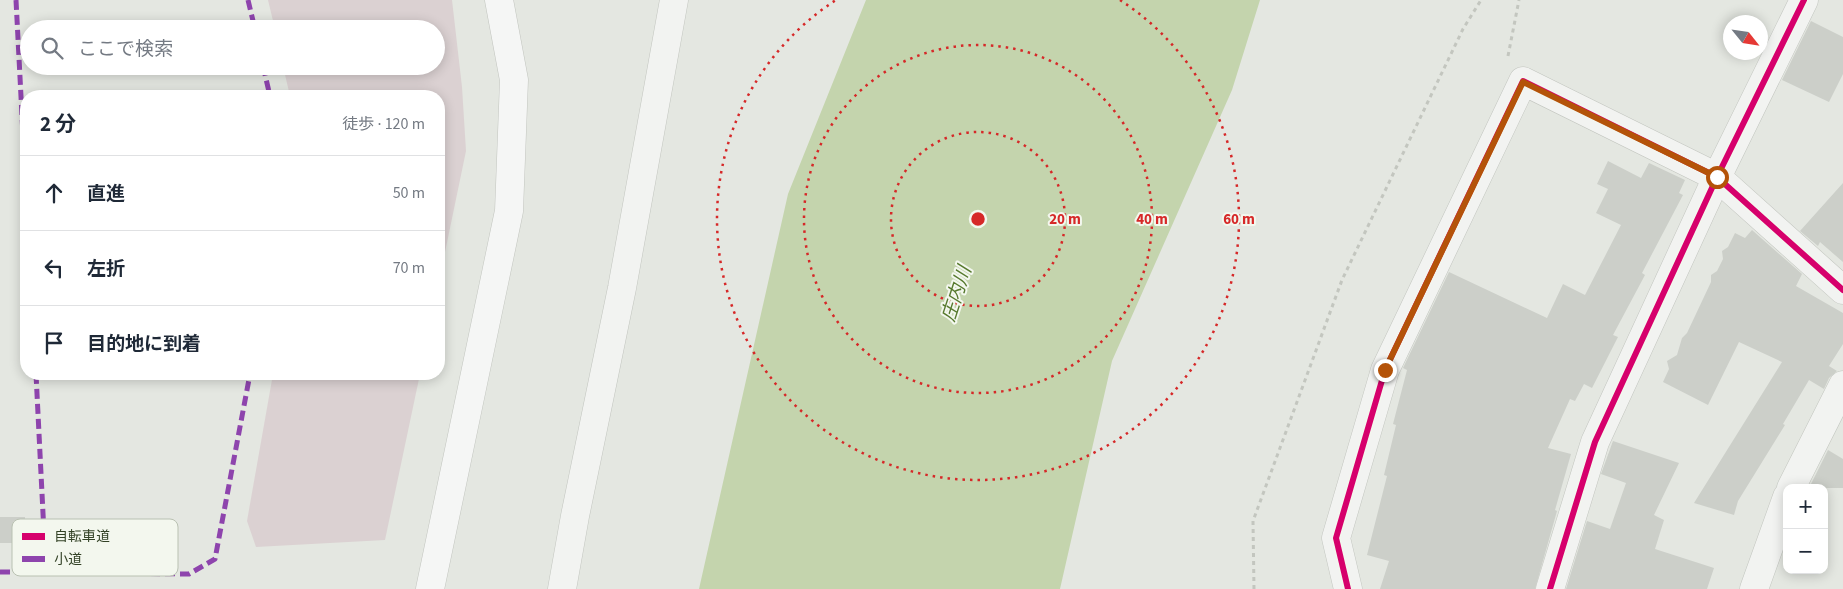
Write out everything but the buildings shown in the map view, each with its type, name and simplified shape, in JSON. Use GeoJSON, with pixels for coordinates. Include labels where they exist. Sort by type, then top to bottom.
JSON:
{"type":"FeatureCollection","features":[{"type":"Feature","properties":{"kind":"street"},"geometry":{"type":"LineString","coordinates":[[430,589],[510,211],[514,80],[500,0]]}},
{"type":"Feature","properties":{"kind":"street"},"geometry":{"type":"LineString","coordinates":[[562,589],[575,516],[622,288],[674,0]]}},
{"type":"Feature","properties":{"kind":"street"},"geometry":{"type":"LineString","coordinates":[[1550,589],[1595,442],[1717,177],[1804,0]]}},
{"type":"Feature","properties":{"kind":"street"},"geometry":{"type":"LineString","coordinates":[[1348,589],[1336,538],[1385,370],[1523,82],[1717,177],[1843,290]]}},
{"type":"Feature","properties":{"kind":"street"},"geometry":{"type":"LineString","coordinates":[[1793,484],[1843,384]]}},
{"type":"Feature","properties":{"kind":"street"},"geometry":{"type":"LineString","coordinates":[[1754,589],[1783,508]]}},
{"type":"Feature","properties":{"kind":"path"},"geometry":{"type":"LineString","coordinates":[[1254,589],[1253,521],[1342,280],[1463,29],[1481,0]]}},
{"type":"Feature","properties":{"kind":"path"},"geometry":{"type":"LineString","coordinates":[[1519,0],[1507,63],[1523,82]]}},
{"type":"Feature","properties":{"kind":"shaded area"},"geometry":{"type":"Polygon","coordinates":[[[268,0],[452,0],[462,87],[466,151],[445,252],[445,90],[289,90],[285,75],[445,75],[445,20],[273,20],[268,0]]]}},
{"type":"Feature","properties":{"kind":"shaded area"},"geometry":{"type":"Polygon","coordinates":[[[272,380],[419,380],[385,540],[256,547],[247,521],[272,380]]]}},
{"type":"Feature","properties":{"kind":"water","name":"庄内川"},"geometry":{"type":"Polygon","coordinates":[[[866,0],[1260,0],[1232,90],[1112,361],[1060,589],[699,589],[788,194],[866,0]]]}},
{"type":"Feature","properties":{"kind":"marked path"},"geometry":{"type":"LineString","coordinates":[[16,0],[21,90]]}},
{"type":"Feature","properties":{"kind":"marked path"},"geometry":{"type":"LineString","coordinates":[[248,0],[253,20]]}},
{"type":"Feature","properties":{"kind":"marked path"},"geometry":{"type":"LineString","coordinates":[[265,75],[269,90]]}},
{"type":"Feature","properties":{"kind":"marked path"},"geometry":{"type":"LineString","coordinates":[[36,380],[43,519]]}},
{"type":"Feature","properties":{"kind":"marked path"},"geometry":{"type":"LineString","coordinates":[[178,574],[189,574],[215,559],[249,380]]}},
{"type":"Feature","properties":{"kind":"marked path"},"geometry":{"type":"LineString","coordinates":[[0,572],[12,572]]}},
{"type":"Feature","properties":{"kind":"cycle path"},"geometry":{"type":"LineString","coordinates":[[1550,589],[1595,442],[1717,177],[1804,0]]}},
{"type":"Feature","properties":{"kind":"cycle path"},"geometry":{"type":"LineString","coordinates":[[1348,589],[1336,538],[1385,370],[1523,81],[1717,177],[1843,290]]}},
{"type":"Feature","properties":{"kind":"route"},"geometry":{"type":"LineString","coordinates":[[1385,370],[1523,82],[1717,177]]}}]}
